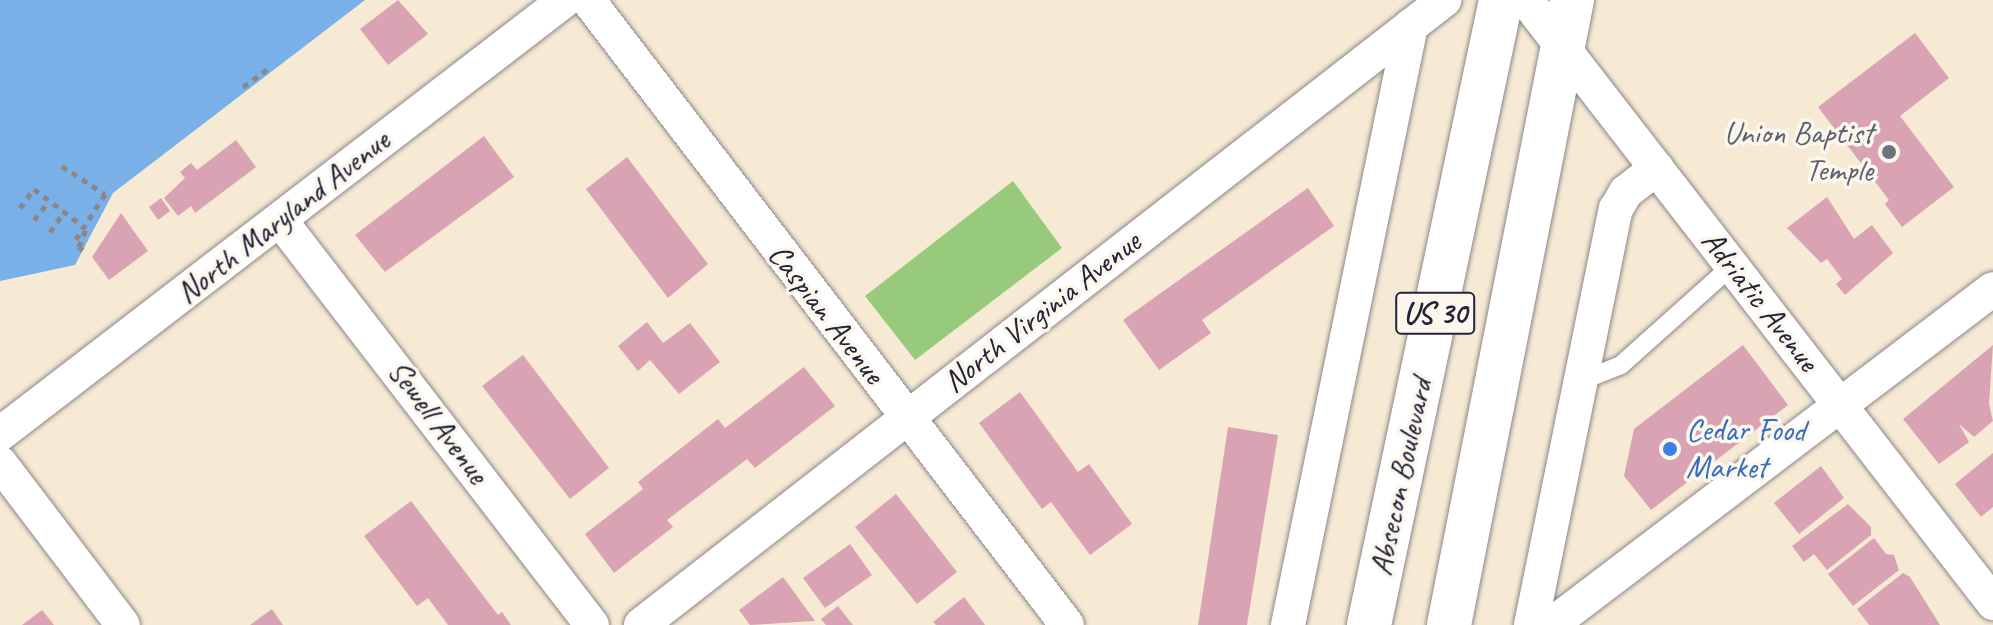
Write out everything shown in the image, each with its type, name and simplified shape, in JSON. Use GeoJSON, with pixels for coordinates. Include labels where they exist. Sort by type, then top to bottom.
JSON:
{"type":"FeatureCollection","features":[{"type":"Feature","properties":{"kind":"highway","name":"Absecon Boulevard"},"geometry":{"type":"LineString","coordinates":[[1369,625],[1501,0]]}},
{"type":"Feature","properties":{"kind":"highway","name":"US 30"},"geometry":{"type":"LineString","coordinates":[[1449,625],[1572,0]]}},
{"type":"Feature","properties":{"kind":"highway"},"geometry":{"type":"LineString","coordinates":[[1564,52],[1594,0]]}},
{"type":"Feature","properties":{"kind":"street","name":"North Virginia Avenue"},"geometry":{"type":"LineString","coordinates":[[641,625],[1444,0]]}},
{"type":"Feature","properties":{"kind":"street","name":"Adriatic Avenue"},"geometry":{"type":"LineString","coordinates":[[1526,0],[1993,603]]}},
{"type":"Feature","properties":{"kind":"street","name":"North Maryland Avenue"},"geometry":{"type":"LineString","coordinates":[[0,434],[569,1]]}},
{"type":"Feature","properties":{"kind":"street","name":"Caspian Avenue"},"geometry":{"type":"LineString","coordinates":[[569,1],[905,417],[1067,625]]}},
{"type":"Feature","properties":{"kind":"street"},"geometry":{"type":"LineString","coordinates":[[1288,625],[1411,25]]}},
{"type":"Feature","properties":{"kind":"street"},"geometry":{"type":"LineString","coordinates":[[1531,625],[1616,209],[1626,192],[1657,168]]}},
{"type":"Feature","properties":{"kind":"street","name":"Sewell Avenue"},"geometry":{"type":"LineString","coordinates":[[280,220],[592,625]]}},
{"type":"Feature","properties":{"kind":"street"},"geometry":{"type":"LineString","coordinates":[[1551,625],[1993,289]]}},
{"type":"Feature","properties":{"kind":"street"},"geometry":{"type":"LineString","coordinates":[[0,463],[123,625]]}},
{"type":"Feature","properties":{"kind":"lane"},"geometry":{"type":"LineString","coordinates":[[1581,381],[1621,365],[1733,265]]}},
{"type":"Feature","properties":{"kind":"path"},"geometry":{"type":"LineString","coordinates":[[243,87],[271,67]]}},
{"type":"Feature","properties":{"kind":"path"},"geometry":{"type":"LineString","coordinates":[[62,166],[105,194],[75,241]]}},
{"type":"Feature","properties":{"kind":"path"},"geometry":{"type":"LineString","coordinates":[[20,208],[34,189],[84,227]]}},
{"type":"Feature","properties":{"kind":"path"},"geometry":{"type":"LineString","coordinates":[[34,220],[49,201]]}},
{"type":"Feature","properties":{"kind":"path"},"geometry":{"type":"LineString","coordinates":[[50,232],[64,212]]}},
{"type":"Feature","properties":{"kind":"path"},"geometry":{"type":"LineString","coordinates":[[83,250],[79,247],[91,217]]}},
{"type":"Feature","properties":{"kind":"green space"},"geometry":{"type":"Polygon","coordinates":[[[1013,181],[1062,248],[915,360],[865,296],[1013,181]]]}},
{"type":"Feature","properties":{"kind":"water"},"geometry":{"type":"Polygon","coordinates":[[[0,0],[365,0],[113,193],[75,265],[0,281],[0,0]]]}},
{"type":"Feature","properties":{"kind":"building"},"geometry":{"type":"Polygon","coordinates":[[[398,0],[428,34],[388,65],[360,29],[398,0]]]}},
{"type":"Feature","properties":{"kind":"building","name":"Union Baptist Temple"},"geometry":{"type":"Polygon","coordinates":[[[1915,33],[1949,78],[1900,116],[1954,187],[1902,227],[1885,204],[1889,200],[1818,107],[1915,33]]]}},
{"type":"Feature","properties":{"kind":"building"},"geometry":{"type":"Polygon","coordinates":[[[484,136],[514,177],[385,272],[355,235],[484,136]]]}},
{"type":"Feature","properties":{"kind":"building"},"geometry":{"type":"Polygon","coordinates":[[[236,140],[256,167],[195,213],[191,206],[178,216],[164,198],[185,178],[180,172],[191,163],[197,170],[236,140]]]}},
{"type":"Feature","properties":{"kind":"building"},"geometry":{"type":"Polygon","coordinates":[[[627,157],[708,264],[668,298],[586,189],[627,157]]]}},
{"type":"Feature","properties":{"kind":"building"},"geometry":{"type":"Polygon","coordinates":[[[1308,188],[1334,226],[1202,320],[1211,333],[1159,370],[1123,320],[1308,188]]]}},
{"type":"Feature","properties":{"kind":"building"},"geometry":{"type":"Polygon","coordinates":[[[1827,197],[1854,239],[1872,225],[1893,253],[1845,295],[1836,284],[1842,279],[1827,259],[1821,263],[1787,228],[1827,197]]]}},
{"type":"Feature","properties":{"kind":"building"},"geometry":{"type":"Polygon","coordinates":[[[161,198],[170,211],[158,220],[149,207],[161,198]]]}},
{"type":"Feature","properties":{"kind":"building"},"geometry":{"type":"Polygon","coordinates":[[[121,213],[148,251],[109,280],[92,257],[121,213]]]}},
{"type":"Feature","properties":{"kind":"building"},"geometry":{"type":"Polygon","coordinates":[[[647,322],[663,343],[690,323],[720,362],[679,394],[650,360],[638,371],[618,346],[647,322]]]}},
{"type":"Feature","properties":{"kind":"building"},"geometry":{"type":"Polygon","coordinates":[[[1743,345],[1788,405],[1651,510],[1624,476],[1634,429],[1743,345]]]}},
{"type":"Feature","properties":{"kind":"building"},"geometry":{"type":"Polygon","coordinates":[[[1993,345],[1989,404],[1993,421],[1974,437],[1959,424],[1969,442],[1939,464],[1903,419],[1993,345]]]}},
{"type":"Feature","properties":{"kind":"building"},"geometry":{"type":"Polygon","coordinates":[[[523,355],[609,468],[570,499],[482,386],[523,355]]]}},
{"type":"Feature","properties":{"kind":"building"},"geometry":{"type":"Polygon","coordinates":[[[804,367],[835,406],[755,468],[747,459],[667,520],[673,527],[614,573],[585,534],[643,489],[638,482],[718,419],[725,428],[804,367]]]}},
{"type":"Feature","properties":{"kind":"building"},"geometry":{"type":"Polygon","coordinates":[[[1020,392],[1078,472],[1089,464],[1132,524],[1090,555],[1051,502],[1042,509],[979,423],[1020,392]]]}},
{"type":"Feature","properties":{"kind":"building"},"geometry":{"type":"Polygon","coordinates":[[[1228,427],[1278,435],[1247,625],[1198,625],[1228,427]]]}},
{"type":"Feature","properties":{"kind":"building"},"geometry":{"type":"Polygon","coordinates":[[[1993,453],[1993,507],[1981,517],[1955,484],[1993,453]]]}},
{"type":"Feature","properties":{"kind":"building"},"geometry":{"type":"Polygon","coordinates":[[[1821,466],[1844,498],[1799,534],[1774,503],[1821,466]]]}},
{"type":"Feature","properties":{"kind":"building"},"geometry":{"type":"Polygon","coordinates":[[[896,494],[957,572],[917,604],[855,527],[896,494]]]}},
{"type":"Feature","properties":{"kind":"building"},"geometry":{"type":"Polygon","coordinates":[[[411,501],[498,615],[502,612],[511,625],[448,625],[428,598],[417,606],[364,536],[411,501]]]}},
{"type":"Feature","properties":{"kind":"building"},"geometry":{"type":"Polygon","coordinates":[[[1848,504],[1871,527],[1871,535],[1827,570],[1814,554],[1804,562],[1792,546],[1848,504]]]}},
{"type":"Feature","properties":{"kind":"building"},"geometry":{"type":"Polygon","coordinates":[[[1874,538],[1886,554],[1894,555],[1899,570],[1853,606],[1828,574],[1874,538]]]}},
{"type":"Feature","properties":{"kind":"building"},"geometry":{"type":"Polygon","coordinates":[[[850,544],[872,575],[825,608],[803,578],[850,544]]]}},
{"type":"Feature","properties":{"kind":"building"},"geometry":{"type":"Polygon","coordinates":[[[1903,573],[1910,577],[1940,625],[1869,625],[1857,609],[1903,573]]]}},
{"type":"Feature","properties":{"kind":"building"},"geometry":{"type":"Polygon","coordinates":[[[783,577],[815,621],[750,625],[739,610],[783,577]]]}},
{"type":"Feature","properties":{"kind":"building"},"geometry":{"type":"Polygon","coordinates":[[[964,597],[985,625],[936,625],[933,622],[964,597]]]}},
{"type":"Feature","properties":{"kind":"building"},"geometry":{"type":"Polygon","coordinates":[[[838,606],[853,625],[826,625],[821,619],[838,606]]]}},
{"type":"Feature","properties":{"kind":"building"},"geometry":{"type":"Polygon","coordinates":[[[272,609],[283,625],[250,625],[272,609]]]}},
{"type":"Feature","properties":{"kind":"building"},"geometry":{"type":"Polygon","coordinates":[[[42,610],[54,625],[22,625],[42,610]]]}},
{"type":"Feature","properties":{"kind":"place","name":"Union Baptist Temple"},"geometry":{"type":"Point","coordinates":[1889,152]}},
{"type":"Feature","properties":{"kind":"place","name":"Cedar Food Market"},"geometry":{"type":"Point","coordinates":[1670,449]}}]}
